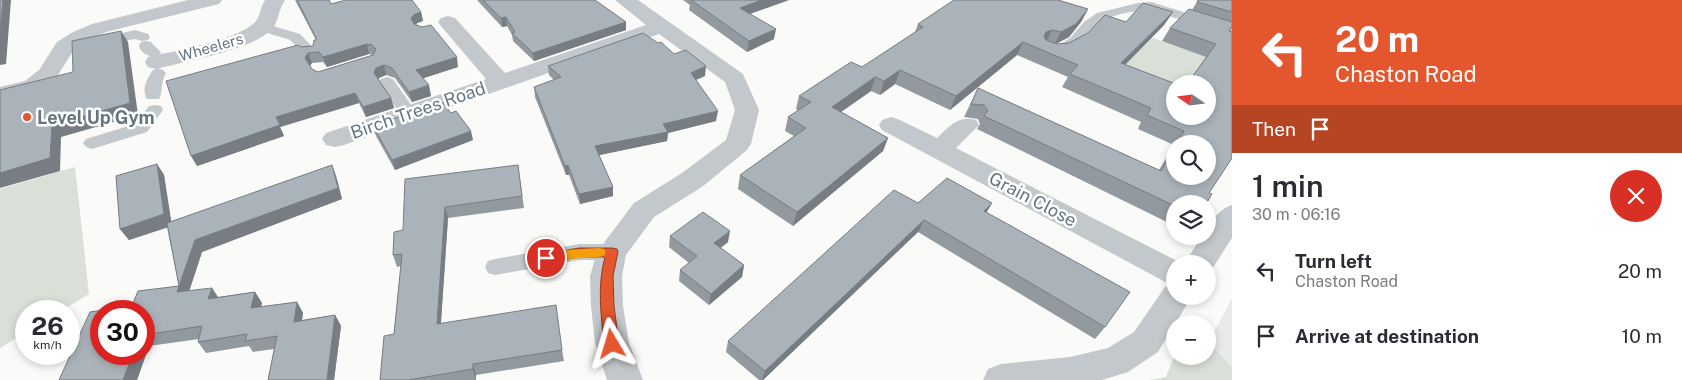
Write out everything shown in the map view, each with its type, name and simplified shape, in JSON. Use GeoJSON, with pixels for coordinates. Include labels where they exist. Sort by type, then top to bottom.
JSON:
{"type":"FeatureCollection","features":[{"type":"Feature","properties":{"kind":"street"},"geometry":{"type":"LineString","coordinates":[[0,94],[33,86],[47,75],[66,47],[80,36],[99,28],[212,0]]}},
{"type":"Feature","properties":{"kind":"street","name":"Wheelers"},"geometry":{"type":"LineString","coordinates":[[151,54],[249,36],[263,27],[268,18],[271,5],[275,0]]}},
{"type":"Feature","properties":{"kind":"street"},"geometry":{"type":"LineString","coordinates":[[625,0],[660,27],[735,79],[747,110],[738,144],[692,180],[644,210],[612,252],[606,276],[607,306],[612,344],[625,380]]}},
{"type":"Feature","properties":{"kind":"street","name":"Birch Trees Road"},"geometry":{"type":"LineString","coordinates":[[470,15],[441,24],[500,81]]}},
{"type":"Feature","properties":{"kind":"street","name":"Birch Trees Road"},"geometry":{"type":"LineString","coordinates":[[334,140],[660,27]]}},
{"type":"Feature","properties":{"kind":"street","name":"Grain Close"},"geometry":{"type":"LineString","coordinates":[[891,125],[1166,269]]}},
{"type":"Feature","properties":{"kind":"street"},"geometry":{"type":"LineString","coordinates":[[939,150],[967,125]]}},
{"type":"Feature","properties":{"kind":"street"},"geometry":{"type":"LineString","coordinates":[[1204,255],[1232,215]]}},
{"type":"Feature","properties":{"kind":"street"},"geometry":{"type":"LineString","coordinates":[[1001,380],[1070,373],[1116,361],[1146,342],[1170,305]]}},
{"type":"Feature","properties":{"kind":"lane"},"geometry":{"type":"LineString","coordinates":[[1046,48],[1056,52],[1075,41],[1089,25],[1102,16],[1138,7],[1151,6],[1232,32]]}},
{"type":"Feature","properties":{"kind":"lane"},"geometry":{"type":"LineString","coordinates":[[263,27],[295,37],[310,52]]}},
{"type":"Feature","properties":{"kind":"lane"},"geometry":{"type":"LineString","coordinates":[[92,143],[141,128],[154,103],[151,54],[135,34],[99,43]]}},
{"type":"Feature","properties":{"kind":"lane"},"geometry":{"type":"LineString","coordinates":[[387,82],[408,113]]}},
{"type":"Feature","properties":{"kind":"lane"},"geometry":{"type":"LineString","coordinates":[[495,267],[579,252],[612,252]]}},
{"type":"Feature","properties":{"kind":"shaded area"},"geometry":{"type":"Polygon","coordinates":[[[1133,31],[1216,60],[1204,75],[1166,75],[1166,81],[1100,56],[1133,31]]]}},
{"type":"Feature","properties":{"kind":"shaded area"},"geometry":{"type":"Polygon","coordinates":[[[75,167],[89,294],[79,300],[15,300],[15,339],[0,348],[0,189],[75,167]]]}},
{"type":"Feature","properties":{"kind":"shaded area"},"geometry":{"type":"Polygon","coordinates":[[[1232,298],[1232,367],[1216,347],[1216,329],[1232,298]]]}},
{"type":"Feature","properties":{"kind":"shaded area"},"geometry":{"type":"Polygon","coordinates":[[[1216,349],[1232,367],[1232,380],[1149,380],[1166,377],[1171,365],[1216,365],[1216,349]]]}},
{"type":"Feature","properties":{"kind":"building"},"geometry":{"type":"Polygon","coordinates":[[[0,0],[3,0],[0,32],[0,0]]]}},
{"type":"Feature","properties":{"kind":"building"},"geometry":{"type":"Polygon","coordinates":[[[297,0],[329,0],[331,4],[346,0],[412,0],[421,12],[411,18],[414,24],[422,27],[431,25],[457,57],[416,70],[429,85],[409,92],[392,68],[384,65],[376,68],[374,73],[391,98],[363,107],[355,93],[276,117],[280,125],[191,156],[166,81],[298,45],[301,47],[313,46],[314,40],[317,40],[297,0]],[[367,44],[323,57],[319,52],[308,53],[305,58],[312,69],[318,72],[373,55],[376,49],[372,45],[367,44]]]}},
{"type":"Feature","properties":{"kind":"building"},"geometry":{"type":"Polygon","coordinates":[[[483,0],[595,0],[626,22],[533,53],[512,33],[515,32],[506,17],[501,18],[483,0]]]}},
{"type":"Feature","properties":{"kind":"building"},"geometry":{"type":"Polygon","coordinates":[[[691,0],[762,0],[740,8],[776,29],[749,41],[691,0]]]}},
{"type":"Feature","properties":{"kind":"building"},"geometry":{"type":"Polygon","coordinates":[[[954,0],[1058,0],[1088,9],[1076,24],[1061,32],[1052,30],[1046,32],[1044,37],[1046,40],[1057,44],[1069,43],[1088,33],[1105,15],[1126,22],[1143,3],[1173,12],[1121,63],[1166,80],[1166,123],[1147,115],[1151,108],[1070,74],[1078,65],[1023,42],[956,96],[900,70],[884,81],[875,77],[832,107],[888,138],[797,212],[740,175],[806,128],[788,117],[811,102],[799,96],[851,62],[862,67],[923,27],[918,24],[954,0]]]}},
{"type":"Feature","properties":{"kind":"building"},"geometry":{"type":"Polygon","coordinates":[[[1198,0],[1232,0],[1232,12],[1197,2],[1198,0]]]}},
{"type":"Feature","properties":{"kind":"building"},"geometry":{"type":"Polygon","coordinates":[[[1189,9],[1232,22],[1232,27],[1229,31],[1232,32],[1232,158],[1216,182],[1216,135],[1182,135],[1184,131],[1170,125],[1216,125],[1216,75],[1194,75],[1216,44],[1170,28],[1189,9]]]}},
{"type":"Feature","properties":{"kind":"building"},"geometry":{"type":"Polygon","coordinates":[[[121,31],[130,103],[52,125],[50,158],[0,173],[0,90],[73,72],[72,41],[121,31]]]}},
{"type":"Feature","properties":{"kind":"building"},"geometry":{"type":"Polygon","coordinates":[[[643,33],[658,43],[661,42],[674,54],[686,50],[706,66],[691,73],[718,111],[663,124],[668,132],[595,146],[613,187],[579,194],[568,165],[565,166],[534,87],[561,77],[548,66],[643,33]]]}},
{"type":"Feature","properties":{"kind":"building"},"geometry":{"type":"Polygon","coordinates":[[[978,88],[1161,171],[1166,162],[1166,185],[1214,185],[1209,193],[1212,194],[1166,195],[1166,202],[984,116],[988,111],[984,105],[971,104],[978,88]]]}},
{"type":"Feature","properties":{"kind":"building"},"geometry":{"type":"Polygon","coordinates":[[[442,102],[451,113],[456,111],[471,131],[392,160],[373,126],[442,102]]]}},
{"type":"Feature","properties":{"kind":"building"},"geometry":{"type":"Polygon","coordinates":[[[157,164],[164,214],[120,229],[116,176],[157,164]]]}},
{"type":"Feature","properties":{"kind":"building"},"geometry":{"type":"Polygon","coordinates":[[[332,165],[338,188],[195,240],[177,292],[212,288],[208,299],[255,292],[251,308],[297,302],[294,322],[335,315],[327,380],[268,380],[277,336],[245,341],[247,334],[198,342],[202,326],[155,333],[155,300],[134,300],[138,291],[179,286],[167,223],[332,165]]]}},
{"type":"Feature","properties":{"kind":"building"},"geometry":{"type":"Polygon","coordinates":[[[518,165],[522,196],[445,207],[437,324],[556,305],[562,350],[473,364],[473,369],[408,380],[380,380],[384,336],[394,334],[402,254],[393,255],[394,232],[403,230],[405,179],[518,165]]]}},
{"type":"Feature","properties":{"kind":"building"},"geometry":{"type":"Polygon","coordinates":[[[947,178],[992,203],[984,211],[1130,292],[1105,327],[924,220],[765,371],[728,341],[894,190],[918,203],[947,178]]]}},
{"type":"Feature","properties":{"kind":"building"},"geometry":{"type":"Polygon","coordinates":[[[703,212],[730,231],[714,243],[744,265],[711,294],[680,270],[697,256],[670,236],[703,212]]]}},
{"type":"Feature","properties":{"kind":"building"},"geometry":{"type":"Polygon","coordinates":[[[90,312],[90,365],[129,365],[123,380],[59,380],[66,365],[80,365],[80,334],[90,312]]]}},
{"type":"Feature","properties":{"kind":"slow traffic"},"geometry":{"type":"LineString","coordinates":[[568,254],[599,252]]}},
{"type":"Feature","properties":{"kind":"place","name":"Level Up Gym"},"geometry":{"type":"Point","coordinates":[27,117]}},
{"type":"Feature","properties":{"kind":"route"},"geometry":{"type":"LineString","coordinates":[[546,258],[579,252],[612,252],[606,276],[607,306],[612,344]]}}]}
